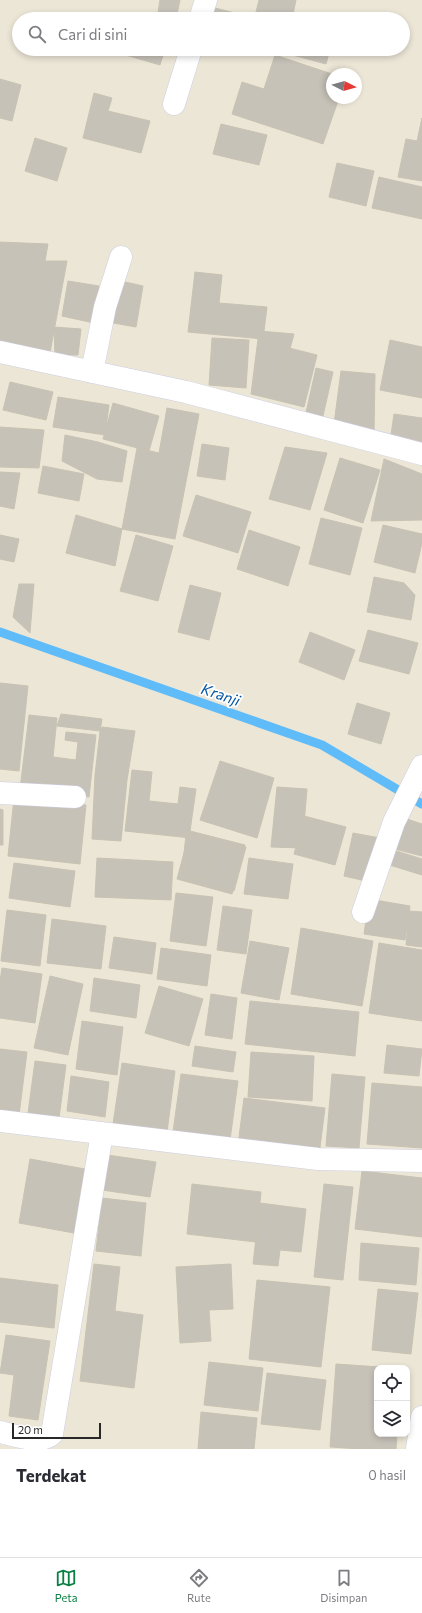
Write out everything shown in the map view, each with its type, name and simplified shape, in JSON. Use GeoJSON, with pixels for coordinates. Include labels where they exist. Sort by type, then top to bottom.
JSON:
{"type":"FeatureCollection","features":[{"type":"Feature","properties":{"kind":"street"},"geometry":{"type":"LineString","coordinates":[[202,12],[206,0]]}},
{"type":"Feature","properties":{"kind":"street"},"geometry":{"type":"LineString","coordinates":[[174,104],[189,56]]}},
{"type":"Feature","properties":{"kind":"street"},"geometry":{"type":"LineString","coordinates":[[92,372],[105,307],[121,257]]}},
{"type":"Feature","properties":{"kind":"street"},"geometry":{"type":"LineString","coordinates":[[0,352],[186,392],[422,454]]}},
{"type":"Feature","properties":{"kind":"street"},"geometry":{"type":"LineString","coordinates":[[363,912],[394,822],[422,766]]}},
{"type":"Feature","properties":{"kind":"street"},"geometry":{"type":"LineString","coordinates":[[0,793],[75,797]]}},
{"type":"Feature","properties":{"kind":"street"},"geometry":{"type":"LineString","coordinates":[[0,1120],[318,1159],[422,1161]]}},
{"type":"Feature","properties":{"kind":"street"},"geometry":{"type":"LineString","coordinates":[[0,1432],[37,1440],[46,1438],[52,1434],[102,1133]]}},
{"type":"Feature","properties":{"kind":"street"},"geometry":{"type":"LineString","coordinates":[[417,1449],[422,1416]]}},
{"type":"Feature","properties":{"kind":"building"},"geometry":{"type":"Polygon","coordinates":[[[160,0],[180,0],[177,12],[158,12],[160,0]]]}},
{"type":"Feature","properties":{"kind":"building"},"geometry":{"type":"Polygon","coordinates":[[[259,0],[296,0],[293,12],[256,12],[259,0]]]}},
{"type":"Feature","properties":{"kind":"building"},"geometry":{"type":"Polygon","coordinates":[[[215,8],[231,12],[214,12],[215,8]]]}},
{"type":"Feature","properties":{"kind":"building"},"geometry":{"type":"Polygon","coordinates":[[[129,56],[163,56],[160,65],[129,56]]]}},
{"type":"Feature","properties":{"kind":"building"},"geometry":{"type":"Polygon","coordinates":[[[275,56],[326,72],[326,104],[337,104],[323,144],[232,114],[242,82],[264,89],[275,56]]]}},
{"type":"Feature","properties":{"kind":"building"},"geometry":{"type":"Polygon","coordinates":[[[296,56],[328,56],[326,64],[296,56]]]}},
{"type":"Feature","properties":{"kind":"building"},"geometry":{"type":"Polygon","coordinates":[[[0,79],[21,85],[12,121],[0,118],[0,79]]]}},
{"type":"Feature","properties":{"kind":"building"},"geometry":{"type":"Polygon","coordinates":[[[94,93],[112,98],[108,111],[150,121],[141,153],[83,138],[94,93]]]}},
{"type":"Feature","properties":{"kind":"building"},"geometry":{"type":"Polygon","coordinates":[[[422,118],[422,181],[398,177],[406,139],[417,141],[422,118]]]}},
{"type":"Feature","properties":{"kind":"building"},"geometry":{"type":"Polygon","coordinates":[[[221,124],[267,135],[259,165],[213,154],[221,124]]]}},
{"type":"Feature","properties":{"kind":"building"},"geometry":{"type":"Polygon","coordinates":[[[35,138],[67,148],[57,181],[25,171],[35,138]]]}},
{"type":"Feature","properties":{"kind":"building"},"geometry":{"type":"Polygon","coordinates":[[[337,163],[374,171],[366,206],[329,197],[337,163]]]}},
{"type":"Feature","properties":{"kind":"building"},"geometry":{"type":"Polygon","coordinates":[[[379,177],[422,187],[422,219],[372,208],[379,177]]]}},
{"type":"Feature","properties":{"kind":"building"},"geometry":{"type":"Polygon","coordinates":[[[0,242],[48,244],[45,261],[67,261],[49,358],[0,347],[0,242]]]}},
{"type":"Feature","properties":{"kind":"building"},"geometry":{"type":"Polygon","coordinates":[[[195,272],[222,275],[219,303],[267,307],[263,339],[188,332],[195,272]]]}},
{"type":"Feature","properties":{"kind":"building"},"geometry":{"type":"Polygon","coordinates":[[[116,280],[143,286],[136,327],[108,322],[116,280]]]}},
{"type":"Feature","properties":{"kind":"building"},"geometry":{"type":"Polygon","coordinates":[[[68,281],[99,286],[94,323],[62,316],[68,281]]]}},
{"type":"Feature","properties":{"kind":"building"},"geometry":{"type":"Polygon","coordinates":[[[54,327],[81,329],[78,355],[55,355],[54,327]]]}},
{"type":"Feature","properties":{"kind":"building"},"geometry":{"type":"Polygon","coordinates":[[[259,331],[294,334],[276,400],[251,394],[259,331]]]}},
{"type":"Feature","properties":{"kind":"building"},"geometry":{"type":"Polygon","coordinates":[[[212,338],[249,340],[246,388],[209,385],[212,338]]]}},
{"type":"Feature","properties":{"kind":"building"},"geometry":{"type":"Polygon","coordinates":[[[390,340],[422,347],[422,398],[380,390],[390,340]]]}},
{"type":"Feature","properties":{"kind":"building"},"geometry":{"type":"Polygon","coordinates":[[[289,348],[317,355],[304,407],[276,400],[289,348]]]}},
{"type":"Feature","properties":{"kind":"building"},"geometry":{"type":"Polygon","coordinates":[[[316,368],[333,372],[322,420],[305,417],[316,368]]]}},
{"type":"Feature","properties":{"kind":"building"},"geometry":{"type":"Polygon","coordinates":[[[341,371],[375,374],[374,432],[334,424],[341,371]]]}},
{"type":"Feature","properties":{"kind":"building"},"geometry":{"type":"Polygon","coordinates":[[[10,382],[53,392],[46,420],[3,410],[10,382]]]}},
{"type":"Feature","properties":{"kind":"building"},"geometry":{"type":"Polygon","coordinates":[[[58,397],[109,405],[105,435],[53,427],[58,397]]]}},
{"type":"Feature","properties":{"kind":"building"},"geometry":{"type":"Polygon","coordinates":[[[113,403],[159,416],[149,451],[103,439],[113,403]]]}},
{"type":"Feature","properties":{"kind":"building"},"geometry":{"type":"Polygon","coordinates":[[[167,408],[199,414],[175,539],[122,529],[137,448],[159,453],[167,408]]]}},
{"type":"Feature","properties":{"kind":"building"},"geometry":{"type":"Polygon","coordinates":[[[394,414],[422,418],[422,447],[390,442],[394,414]]]}},
{"type":"Feature","properties":{"kind":"building"},"geometry":{"type":"Polygon","coordinates":[[[0,427],[44,430],[39,468],[0,467],[0,427]]]}},
{"type":"Feature","properties":{"kind":"building"},"geometry":{"type":"Polygon","coordinates":[[[65,435],[98,442],[127,451],[122,482],[97,479],[62,461],[65,435]]]}},
{"type":"Feature","properties":{"kind":"building"},"geometry":{"type":"Polygon","coordinates":[[[202,444],[229,448],[225,480],[197,476],[202,444]]]}},
{"type":"Feature","properties":{"kind":"building"},"geometry":{"type":"Polygon","coordinates":[[[285,447],[327,453],[310,510],[269,499],[285,447]]]}},
{"type":"Feature","properties":{"kind":"building"},"geometry":{"type":"Polygon","coordinates":[[[340,458],[380,470],[363,523],[324,510],[340,458]]]}},
{"type":"Feature","properties":{"kind":"building"},"geometry":{"type":"Polygon","coordinates":[[[384,459],[422,474],[422,520],[371,521],[384,459]]]}},
{"type":"Feature","properties":{"kind":"building"},"geometry":{"type":"Polygon","coordinates":[[[43,466],[84,474],[79,501],[38,493],[43,466]]]}},
{"type":"Feature","properties":{"kind":"building"},"geometry":{"type":"Polygon","coordinates":[[[0,472],[20,473],[14,509],[0,506],[0,472]]]}},
{"type":"Feature","properties":{"kind":"building"},"geometry":{"type":"Polygon","coordinates":[[[196,495],[251,512],[238,553],[183,536],[196,495]]]}},
{"type":"Feature","properties":{"kind":"building"},"geometry":{"type":"Polygon","coordinates":[[[76,515],[122,529],[115,566],[66,553],[76,515]]]}},
{"type":"Feature","properties":{"kind":"building"},"geometry":{"type":"Polygon","coordinates":[[[321,518],[362,528],[350,575],[309,564],[321,518]]]}},
{"type":"Feature","properties":{"kind":"building"},"geometry":{"type":"Polygon","coordinates":[[[383,525],[422,534],[422,543],[415,573],[374,562],[383,525]]]}},
{"type":"Feature","properties":{"kind":"building"},"geometry":{"type":"Polygon","coordinates":[[[249,530],[300,547],[288,586],[237,569],[249,530]]]}},
{"type":"Feature","properties":{"kind":"building"},"geometry":{"type":"Polygon","coordinates":[[[0,535],[19,539],[14,562],[0,559],[0,535]]]}},
{"type":"Feature","properties":{"kind":"building"},"geometry":{"type":"Polygon","coordinates":[[[136,535],[173,546],[158,601],[120,591],[136,535]]]}},
{"type":"Feature","properties":{"kind":"building"},"geometry":{"type":"Polygon","coordinates":[[[374,577],[404,583],[415,595],[411,620],[367,612],[374,577]]]}},
{"type":"Feature","properties":{"kind":"building"},"geometry":{"type":"Polygon","coordinates":[[[19,584],[34,584],[30,633],[13,617],[19,584]]]}},
{"type":"Feature","properties":{"kind":"building"},"geometry":{"type":"Polygon","coordinates":[[[190,585],[221,593],[209,640],[178,632],[190,585]]]}},
{"type":"Feature","properties":{"kind":"building"},"geometry":{"type":"Polygon","coordinates":[[[368,630],[418,643],[409,674],[359,661],[368,630]]]}},
{"type":"Feature","properties":{"kind":"building"},"geometry":{"type":"Polygon","coordinates":[[[310,632],[355,650],[344,680],[299,662],[310,632]]]}},
{"type":"Feature","properties":{"kind":"building"},"geometry":{"type":"Polygon","coordinates":[[[0,683],[28,686],[19,771],[0,769],[0,683]]]}},
{"type":"Feature","properties":{"kind":"building"},"geometry":{"type":"Polygon","coordinates":[[[357,703],[390,713],[381,744],[348,734],[357,703]]]}},
{"type":"Feature","properties":{"kind":"building"},"geometry":{"type":"Polygon","coordinates":[[[61,714],[102,719],[100,731],[57,726],[61,714]]]}},
{"type":"Feature","properties":{"kind":"building"},"geometry":{"type":"Polygon","coordinates":[[[29,715],[57,718],[53,757],[76,760],[78,742],[65,740],[66,732],[96,735],[89,797],[20,789],[29,715]]]}},
{"type":"Feature","properties":{"kind":"building"},"geometry":{"type":"Polygon","coordinates":[[[102,727],[135,731],[127,780],[95,775],[100,731],[102,727]]]}},
{"type":"Feature","properties":{"kind":"building"},"geometry":{"type":"Polygon","coordinates":[[[220,761],[274,778],[257,838],[200,820],[220,761]]]}},
{"type":"Feature","properties":{"kind":"building"},"geometry":{"type":"Polygon","coordinates":[[[132,770],[152,772],[149,801],[178,804],[180,787],[196,789],[190,831],[191,838],[125,831],[132,770]]]}},
{"type":"Feature","properties":{"kind":"building"},"geometry":{"type":"Polygon","coordinates":[[[95,775],[127,780],[121,841],[92,839],[95,775]]]}},
{"type":"Feature","properties":{"kind":"building"},"geometry":{"type":"Polygon","coordinates":[[[277,787],[307,789],[302,848],[271,847],[277,787]]]}},
{"type":"Feature","properties":{"kind":"building"},"geometry":{"type":"Polygon","coordinates":[[[14,798],[86,805],[80,864],[8,856],[14,798]]]}},
{"type":"Feature","properties":{"kind":"building"},"geometry":{"type":"Polygon","coordinates":[[[0,809],[3,810],[3,845],[0,845],[0,809]]]}},
{"type":"Feature","properties":{"kind":"building"},"geometry":{"type":"Polygon","coordinates":[[[304,816],[346,827],[335,865],[294,854],[304,816]]]}},
{"type":"Feature","properties":{"kind":"building"},"geometry":{"type":"Polygon","coordinates":[[[407,819],[422,824],[422,856],[391,848],[407,819]]]}},
{"type":"Feature","properties":{"kind":"building"},"geometry":{"type":"Polygon","coordinates":[[[190,831],[245,845],[232,894],[177,879],[190,831]]]}},
{"type":"Feature","properties":{"kind":"building"},"geometry":{"type":"Polygon","coordinates":[[[353,833],[380,838],[370,882],[344,876],[353,833]]]}},
{"type":"Feature","properties":{"kind":"building"},"geometry":{"type":"Polygon","coordinates":[[[186,835],[220,840],[202,879],[181,880],[186,835]]]}},
{"type":"Feature","properties":{"kind":"building"},"geometry":{"type":"Polygon","coordinates":[[[217,847],[246,847],[234,891],[205,884],[217,847]]]}},
{"type":"Feature","properties":{"kind":"building"},"geometry":{"type":"Polygon","coordinates":[[[387,848],[422,859],[422,875],[383,863],[387,848]]]}},
{"type":"Feature","properties":{"kind":"building"},"geometry":{"type":"Polygon","coordinates":[[[97,858],[173,862],[171,900],[95,897],[97,858]]]}},
{"type":"Feature","properties":{"kind":"building"},"geometry":{"type":"Polygon","coordinates":[[[249,858],[293,864],[288,899],[244,894],[249,858]]]}},
{"type":"Feature","properties":{"kind":"building"},"geometry":{"type":"Polygon","coordinates":[[[14,863],[75,871],[70,907],[9,898],[14,863]]]}},
{"type":"Feature","properties":{"kind":"building"},"geometry":{"type":"Polygon","coordinates":[[[176,893],[213,897],[206,946],[170,941],[176,893]]]}},
{"type":"Feature","properties":{"kind":"building"},"geometry":{"type":"Polygon","coordinates":[[[369,899],[410,906],[405,940],[364,934],[369,899]]]}},
{"type":"Feature","properties":{"kind":"building"},"geometry":{"type":"Polygon","coordinates":[[[223,906],[252,910],[246,954],[217,950],[223,906]]]}},
{"type":"Feature","properties":{"kind":"building"},"geometry":{"type":"Polygon","coordinates":[[[7,910],[46,915],[40,966],[1,961],[7,910]]]}},
{"type":"Feature","properties":{"kind":"building"},"geometry":{"type":"Polygon","coordinates":[[[409,911],[422,912],[422,947],[406,945],[409,911]]]}},
{"type":"Feature","properties":{"kind":"building"},"geometry":{"type":"Polygon","coordinates":[[[52,919],[106,926],[101,969],[47,963],[52,919]]]}},
{"type":"Feature","properties":{"kind":"building"},"geometry":{"type":"Polygon","coordinates":[[[301,928],[373,941],[362,1006],[291,994],[301,928]]]}},
{"type":"Feature","properties":{"kind":"building"},"geometry":{"type":"Polygon","coordinates":[[[114,937],[156,943],[152,974],[109,968],[114,937]]]}},
{"type":"Feature","properties":{"kind":"building"},"geometry":{"type":"Polygon","coordinates":[[[250,941],[289,948],[279,1000],[241,993],[250,941]]]}},
{"type":"Feature","properties":{"kind":"building"},"geometry":{"type":"Polygon","coordinates":[[[379,943],[422,950],[422,1021],[369,1013],[379,943]]]}},
{"type":"Feature","properties":{"kind":"building"},"geometry":{"type":"Polygon","coordinates":[[[161,948],[211,955],[207,986],[157,979],[161,948]]]}},
{"type":"Feature","properties":{"kind":"building"},"geometry":{"type":"Polygon","coordinates":[[[2,968],[42,974],[35,1023],[0,1018],[0,981],[2,968]]]}},
{"type":"Feature","properties":{"kind":"building"},"geometry":{"type":"Polygon","coordinates":[[[50,976],[83,984],[68,1055],[34,1048],[50,976]]]}},
{"type":"Feature","properties":{"kind":"building"},"geometry":{"type":"Polygon","coordinates":[[[94,978],[140,985],[136,1018],[90,1011],[94,978]]]}},
{"type":"Feature","properties":{"kind":"building"},"geometry":{"type":"Polygon","coordinates":[[[159,986],[203,999],[189,1046],[145,1033],[159,986]]]}},
{"type":"Feature","properties":{"kind":"building"},"geometry":{"type":"Polygon","coordinates":[[[211,994],[237,998],[232,1039],[205,1035],[211,994]]]}},
{"type":"Feature","properties":{"kind":"building"},"geometry":{"type":"Polygon","coordinates":[[[250,1001],[359,1012],[355,1056],[245,1044],[250,1001]]]}},
{"type":"Feature","properties":{"kind":"building"},"geometry":{"type":"Polygon","coordinates":[[[82,1021],[123,1027],[117,1075],[76,1069],[82,1021]]]}},
{"type":"Feature","properties":{"kind":"building"},"geometry":{"type":"Polygon","coordinates":[[[387,1045],[422,1049],[419,1076],[384,1073],[387,1045]]]}},
{"type":"Feature","properties":{"kind":"building"},"geometry":{"type":"Polygon","coordinates":[[[195,1046],[236,1052],[233,1072],[192,1066],[195,1046]]]}},
{"type":"Feature","properties":{"kind":"building"},"geometry":{"type":"Polygon","coordinates":[[[0,1049],[27,1052],[19,1115],[0,1112],[0,1049]]]}},
{"type":"Feature","properties":{"kind":"building"},"geometry":{"type":"Polygon","coordinates":[[[251,1052],[314,1056],[312,1101],[248,1097],[251,1052]]]}},
{"type":"Feature","properties":{"kind":"building"},"geometry":{"type":"Polygon","coordinates":[[[35,1061],[66,1065],[59,1118],[28,1113],[35,1061]]]}},
{"type":"Feature","properties":{"kind":"building"},"geometry":{"type":"Polygon","coordinates":[[[122,1063],[175,1071],[167,1132],[113,1124],[122,1063]]]}},
{"type":"Feature","properties":{"kind":"building"},"geometry":{"type":"Polygon","coordinates":[[[181,1074],[238,1081],[230,1140],[173,1132],[181,1074]]]}},
{"type":"Feature","properties":{"kind":"building"},"geometry":{"type":"Polygon","coordinates":[[[332,1074],[365,1077],[359,1148],[326,1146],[332,1074]]]}},
{"type":"Feature","properties":{"kind":"building"},"geometry":{"type":"Polygon","coordinates":[[[71,1076],[109,1082],[105,1117],[67,1111],[71,1076]]]}},
{"type":"Feature","properties":{"kind":"building"},"geometry":{"type":"Polygon","coordinates":[[[372,1083],[422,1087],[422,1148],[367,1144],[372,1083]]]}},
{"type":"Feature","properties":{"kind":"building"},"geometry":{"type":"Polygon","coordinates":[[[244,1098],[325,1108],[319,1155],[238,1145],[244,1098]]]}},
{"type":"Feature","properties":{"kind":"building"},"geometry":{"type":"Polygon","coordinates":[[[107,1155],[156,1162],[150,1197],[102,1190],[107,1155]]]}},
{"type":"Feature","properties":{"kind":"building"},"geometry":{"type":"Polygon","coordinates":[[[30,1159],[85,1169],[74,1233],[19,1223],[30,1159]]]}},
{"type":"Feature","properties":{"kind":"building"},"geometry":{"type":"Polygon","coordinates":[[[362,1171],[422,1178],[422,1237],[355,1229],[362,1171]]]}},
{"type":"Feature","properties":{"kind":"building"},"geometry":{"type":"Polygon","coordinates":[[[192,1184],[261,1192],[256,1242],[187,1234],[192,1184]]]}},
{"type":"Feature","properties":{"kind":"building"},"geometry":{"type":"Polygon","coordinates":[[[324,1184],[353,1187],[343,1280],[314,1277],[324,1184]]]}},
{"type":"Feature","properties":{"kind":"building"},"geometry":{"type":"Polygon","coordinates":[[[102,1198],[146,1203],[141,1256],[96,1251],[102,1198]]]}},
{"type":"Feature","properties":{"kind":"building"},"geometry":{"type":"Polygon","coordinates":[[[260,1203],[306,1209],[301,1252],[280,1250],[278,1266],[253,1264],[260,1203]]]}},
{"type":"Feature","properties":{"kind":"building"},"geometry":{"type":"Polygon","coordinates":[[[361,1243],[419,1248],[416,1285],[359,1280],[361,1243]]]}},
{"type":"Feature","properties":{"kind":"building"},"geometry":{"type":"Polygon","coordinates":[[[94,1264],[120,1267],[115,1311],[143,1315],[134,1388],[80,1381],[94,1264]]]}},
{"type":"Feature","properties":{"kind":"building"},"geometry":{"type":"Polygon","coordinates":[[[231,1264],[233,1309],[209,1310],[211,1341],[180,1343],[176,1267],[231,1264]]]}},
{"type":"Feature","properties":{"kind":"building"},"geometry":{"type":"Polygon","coordinates":[[[0,1278],[58,1285],[54,1328],[0,1322],[0,1278]]]}},
{"type":"Feature","properties":{"kind":"building"},"geometry":{"type":"Polygon","coordinates":[[[257,1280],[330,1287],[321,1367],[249,1359],[257,1280]]]}},
{"type":"Feature","properties":{"kind":"building"},"geometry":{"type":"Polygon","coordinates":[[[378,1289],[418,1293],[411,1354],[372,1350],[378,1289]]]}},
{"type":"Feature","properties":{"kind":"building"},"geometry":{"type":"Polygon","coordinates":[[[6,1335],[50,1341],[38,1420],[9,1416],[14,1375],[0,1373],[6,1335]]]}},
{"type":"Feature","properties":{"kind":"building"},"geometry":{"type":"Polygon","coordinates":[[[209,1362],[263,1368],[258,1411],[204,1405],[209,1362]]]}},
{"type":"Feature","properties":{"kind":"building"},"geometry":{"type":"Polygon","coordinates":[[[336,1364],[374,1367],[374,1437],[397,1437],[396,1449],[330,1447],[336,1364]]]}},
{"type":"Feature","properties":{"kind":"building"},"geometry":{"type":"Polygon","coordinates":[[[267,1373],[326,1380],[320,1430],[261,1424],[267,1373]]]}},
{"type":"Feature","properties":{"kind":"building"},"geometry":{"type":"Polygon","coordinates":[[[201,1412],[257,1418],[254,1449],[198,1449],[201,1412]]]}},
{"type":"Feature","properties":{"kind":"waterway","name":"Kranji"},"geometry":{"type":"LineString","coordinates":[[0,632],[322,745],[422,804]]}}]}
